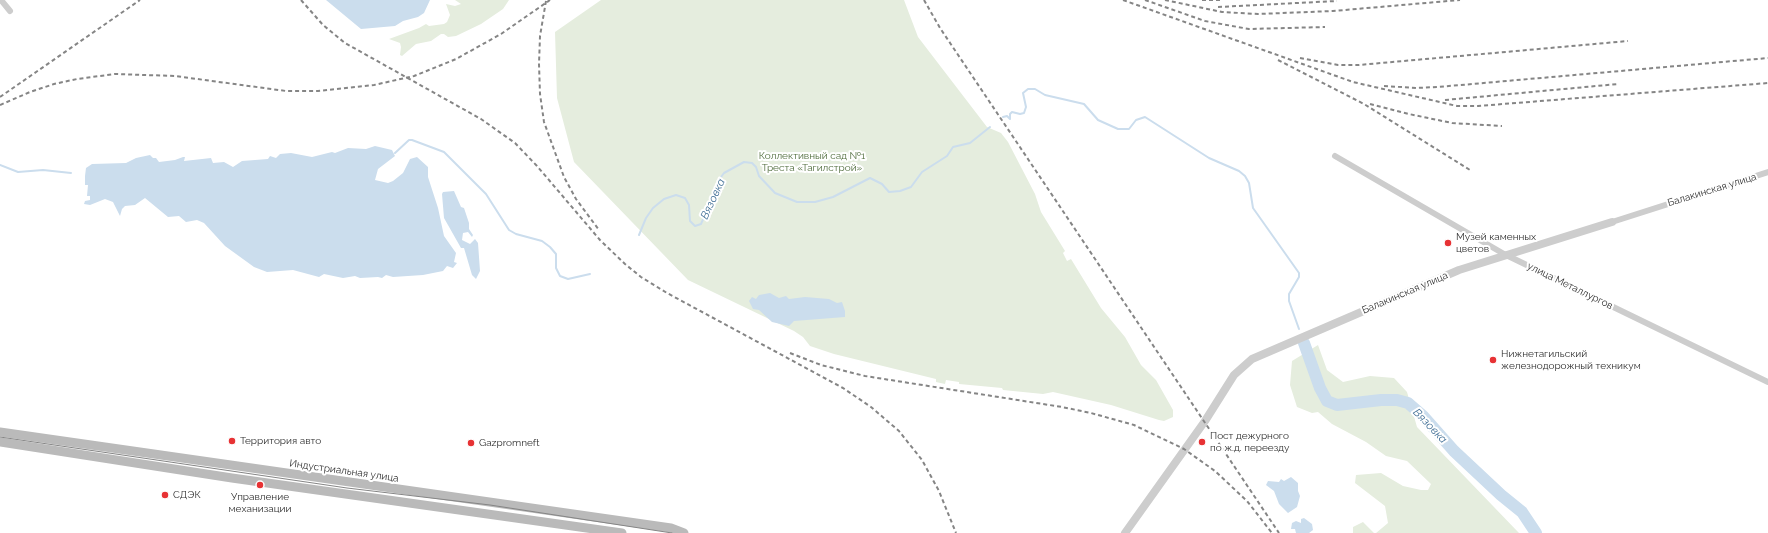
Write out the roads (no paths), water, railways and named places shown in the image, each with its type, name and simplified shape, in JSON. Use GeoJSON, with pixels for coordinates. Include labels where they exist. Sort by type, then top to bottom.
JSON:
{"type":"FeatureCollection","features":[{"type":"Feature","properties":{"kind":"main road","name":"Индустриальная улица"},"geometry":{"type":"LineString","coordinates":[[0,432],[671,528],[684,533]]}},
{"type":"Feature","properties":{"kind":"main road"},"geometry":{"type":"LineString","coordinates":[[0,442],[232,478],[622,533]]}},
{"type":"Feature","properties":{"kind":"street"},"geometry":{"type":"LineString","coordinates":[[1,0],[10,11]]}},
{"type":"Feature","properties":{"kind":"street","name":"улица Металлургов"},"geometry":{"type":"LineString","coordinates":[[1336,156],[1504,254],[1768,382]]}},
{"type":"Feature","properties":{"kind":"street","name":"Балакинская улица"},"geometry":{"type":"LineString","coordinates":[[1125,533],[1205,421],[1234,375],[1245,364],[1267,352],[1425,284],[1504,254],[1612,222],[1768,172]]}},
{"type":"Feature","properties":{"kind":"water"},"geometry":{"type":"Polygon","coordinates":[[[326,0],[430,0],[424,13],[418,17],[403,21],[395,26],[361,29],[326,0]]]}},
{"type":"Feature","properties":{"kind":"water"},"geometry":{"type":"Polygon","coordinates":[[[375,146],[392,150],[395,156],[378,169],[375,180],[388,183],[393,181],[403,173],[410,159],[417,157],[428,167],[428,177],[438,208],[444,236],[456,253],[454,262],[457,263],[453,268],[447,266],[443,271],[423,275],[393,277],[386,275],[382,278],[360,278],[355,276],[343,278],[324,274],[319,277],[293,270],[267,272],[254,267],[225,246],[204,223],[197,220],[186,222],[179,216],[168,217],[145,198],[135,205],[125,206],[122,209],[120,216],[113,202],[105,199],[90,205],[84,204],[85,201],[90,200],[90,196],[87,196],[88,185],[85,185],[86,168],[92,164],[126,163],[136,158],[150,155],[153,158],[156,158],[159,162],[175,160],[183,157],[185,157],[184,161],[211,158],[213,163],[224,162],[233,167],[242,161],[268,159],[270,156],[276,158],[280,154],[291,153],[312,157],[332,152],[335,153],[348,148],[366,149],[375,146]]]}},
{"type":"Feature","properties":{"kind":"water"},"geometry":{"type":"Polygon","coordinates":[[[454,191],[461,207],[464,208],[469,223],[469,229],[473,235],[472,237],[468,232],[463,233],[462,240],[470,244],[475,239],[478,243],[480,271],[476,279],[472,275],[464,248],[461,248],[444,218],[442,194],[443,192],[454,191]]]}},
{"type":"Feature","properties":{"kind":"water"},"geometry":{"type":"Polygon","coordinates":[[[770,293],[779,298],[786,296],[789,299],[805,297],[829,299],[837,303],[842,302],[845,317],[794,321],[789,326],[772,322],[759,310],[753,309],[749,301],[752,297],[756,299],[759,295],[770,293]]]}},
{"type":"Feature","properties":{"kind":"water"},"geometry":{"type":"Polygon","coordinates":[[[1291,477],[1298,483],[1298,491],[1300,496],[1297,507],[1288,513],[1279,504],[1274,491],[1266,485],[1268,481],[1279,482],[1281,479],[1284,481],[1291,477]]]}},
{"type":"Feature","properties":{"kind":"water"},"geometry":{"type":"Polygon","coordinates":[[[1304,518],[1312,524],[1313,530],[1309,533],[1296,533],[1295,529],[1291,529],[1292,523],[1296,521],[1301,523],[1301,519],[1304,518]]]}},
{"type":"Feature","properties":{"kind":"waterway"},"geometry":{"type":"LineString","coordinates":[[1003,117],[1007,116],[1010,119],[1010,114],[1012,112],[1020,114],[1024,113],[1026,107],[1023,93],[1028,89],[1035,89],[1045,95],[1084,104],[1098,120],[1118,129],[1129,129],[1136,120],[1145,117],[1209,158],[1239,171],[1245,176],[1249,183],[1253,208],[1299,273],[1299,277],[1289,294],[1289,301],[1299,329]]}},
{"type":"Feature","properties":{"kind":"waterway","name":"Вязовка"},"geometry":{"type":"LineString","coordinates":[[639,235],[646,218],[653,208],[664,199],[676,195],[685,198],[689,205],[690,221],[695,226],[701,224],[721,177],[724,173],[744,162],[752,163],[756,167],[759,176],[775,193],[797,202],[815,202],[833,197],[870,178],[882,184],[889,192],[900,191],[911,187],[922,172],[947,156],[953,147],[970,143],[990,127]]}},
{"type":"Feature","properties":{"kind":"waterway","name":"Вязовка"},"geometry":{"type":"LineString","coordinates":[[395,153],[409,140],[444,152],[486,194],[509,230],[516,234],[542,241],[550,247],[556,254],[556,268],[560,276],[568,279],[590,274]]}},
{"type":"Feature","properties":{"kind":"waterway","name":"Вязовка"},"geometry":{"type":"LineString","coordinates":[[0,165],[18,172],[43,170],[71,173]]}},
{"type":"Feature","properties":{"kind":"waterway","name":"Вязовка"},"geometry":{"type":"LineString","coordinates":[[1304,343],[1320,388],[1327,401],[1337,405],[1381,400],[1397,400],[1408,403],[1423,416],[1454,451],[1501,495],[1522,512],[1536,533]]}},
{"type":"Feature","properties":{"kind":"tram line"},"geometry":{"type":"LineString","coordinates":[[0,437],[347,488],[490,505],[672,533]]}},
{"type":"Feature","properties":{"kind":"railway"},"geometry":{"type":"LineString","coordinates":[[0,97],[140,0]]}},
{"type":"Feature","properties":{"kind":"railway"},"geometry":{"type":"LineString","coordinates":[[301,0],[323,25],[345,43],[481,119],[515,143],[537,166],[600,240],[641,277],[667,293],[843,388],[871,407],[899,431],[922,460],[939,491],[956,533]]}},
{"type":"Feature","properties":{"kind":"railway"},"geometry":{"type":"LineString","coordinates":[[0,105],[30,92],[54,84],[77,79],[115,74],[175,76],[286,91],[318,91],[374,85],[414,76],[456,59],[501,34],[550,0]]}},
{"type":"Feature","properties":{"kind":"railway"},"geometry":{"type":"LineString","coordinates":[[924,0],[940,28],[1279,533]]}},
{"type":"Feature","properties":{"kind":"railway"},"geometry":{"type":"LineString","coordinates":[[1123,0],[1353,82],[1457,106],[1478,106],[1768,83]]}},
{"type":"Feature","properties":{"kind":"railway"},"geometry":{"type":"LineString","coordinates":[[1145,0],[1205,21],[1249,29],[1325,27]]}},
{"type":"Feature","properties":{"kind":"railway"},"geometry":{"type":"LineString","coordinates":[[1165,0],[1222,12],[1258,14],[1333,11],[1460,0]]}},
{"type":"Feature","properties":{"kind":"railway"},"geometry":{"type":"LineString","coordinates":[[1202,0],[1220,0]]}},
{"type":"Feature","properties":{"kind":"railway"},"geometry":{"type":"LineString","coordinates":[[546,1],[540,36],[539,64],[540,94],[544,122],[564,177],[576,199],[599,230]]}},
{"type":"Feature","properties":{"kind":"railway"},"geometry":{"type":"LineString","coordinates":[[1218,7],[1337,1]]}},
{"type":"Feature","properties":{"kind":"railway"},"geometry":{"type":"LineString","coordinates":[[1300,58],[1338,65],[1359,65],[1628,41]]}},
{"type":"Feature","properties":{"kind":"railway"},"geometry":{"type":"LineString","coordinates":[[1384,86],[1416,88],[1438,87],[1768,58]]}},
{"type":"Feature","properties":{"kind":"railway"},"geometry":{"type":"LineString","coordinates":[[1278,60],[1364,104],[1470,170]]}},
{"type":"Feature","properties":{"kind":"railway"},"geometry":{"type":"LineString","coordinates":[[1445,100],[1618,84]]}},
{"type":"Feature","properties":{"kind":"railway"},"geometry":{"type":"LineString","coordinates":[[1370,104],[1452,123],[1502,126]]}},
{"type":"Feature","properties":{"kind":"railway"},"geometry":{"type":"LineString","coordinates":[[790,353],[821,365],[865,376],[1062,407],[1091,413],[1134,425],[1184,449],[1215,471],[1247,501],[1272,533]]}},
{"type":"Feature","properties":{"kind":"place","name":"Музей каменных цветов"},"geometry":{"type":"Point","coordinates":[1448,243]}},
{"type":"Feature","properties":{"kind":"place","name":"Нижнетагильский железнодорожный техникум"},"geometry":{"type":"Point","coordinates":[1493,360]}},
{"type":"Feature","properties":{"kind":"place","name":"Территория авто"},"geometry":{"type":"Point","coordinates":[232,441]}},
{"type":"Feature","properties":{"kind":"place","name":"Пост дежурного по ж.д. переезду"},"geometry":{"type":"Point","coordinates":[1202,442]}},
{"type":"Feature","properties":{"kind":"place","name":"Gazpromneft"},"geometry":{"type":"Point","coordinates":[471,443]}},
{"type":"Feature","properties":{"kind":"place","name":"Управление механизации"},"geometry":{"type":"Point","coordinates":[260,485]}},
{"type":"Feature","properties":{"kind":"place","name":"СДЭК"},"geometry":{"type":"Point","coordinates":[165,495]}},
{"type":"Feature","properties":{"kind":"park label","name":"Коллективный сад №1 Треста «Тагилстрой»"},"geometry":{"type":"Point","coordinates":[812,162]}}]}
